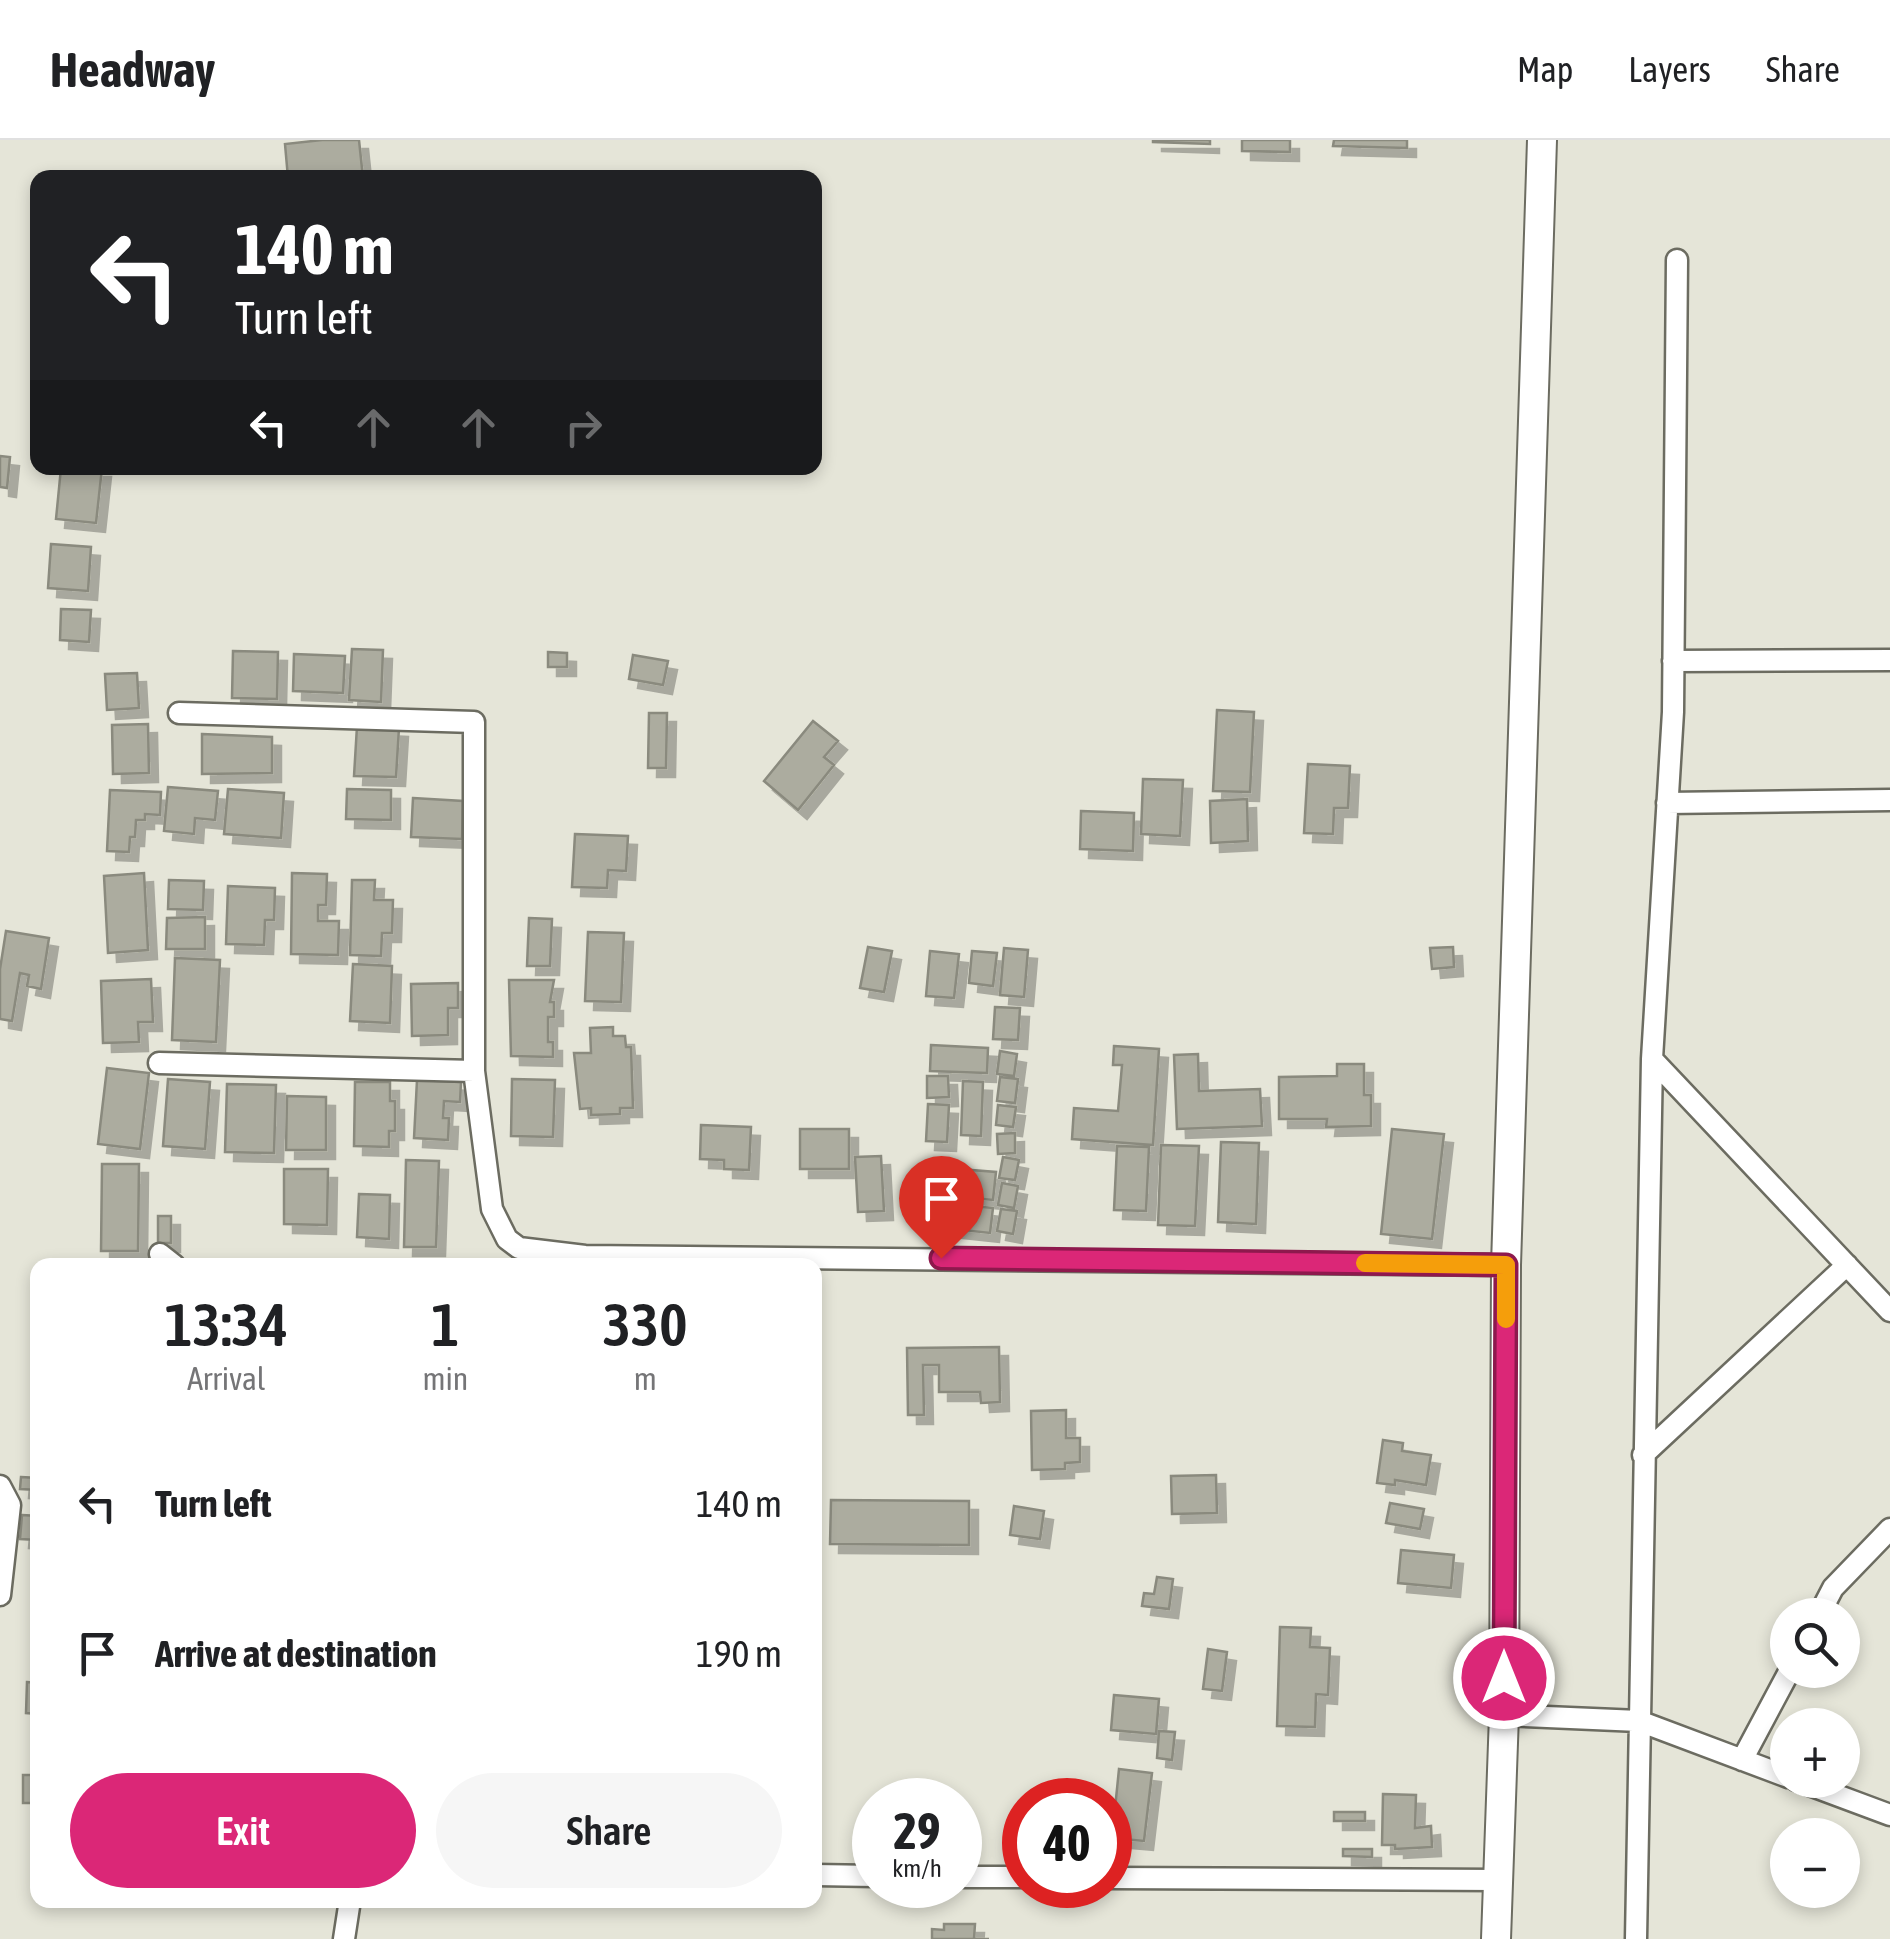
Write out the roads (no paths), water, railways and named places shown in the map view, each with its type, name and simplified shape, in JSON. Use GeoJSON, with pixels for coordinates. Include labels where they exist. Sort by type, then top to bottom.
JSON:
{"type":"FeatureCollection","features":[{"type":"Feature","properties":{"kind":"street"},"geometry":{"type":"LineString","coordinates":[[1496,1939],[1504,1715],[1506,1265],[1542,140]]}},
{"type":"Feature","properties":{"kind":"street"},"geometry":{"type":"LineString","coordinates":[[1636,1939],[1652,1059],[1673,661],[1677,260]]}},
{"type":"Feature","properties":{"kind":"street"},"geometry":{"type":"LineString","coordinates":[[1673,661],[1890,660]]}},
{"type":"Feature","properties":{"kind":"street"},"geometry":{"type":"LineString","coordinates":[[179,713],[474,722],[474,1071],[492,1209],[507,1239],[519,1248],[585,1256],[790,1258]]}},
{"type":"Feature","properties":{"kind":"street"},"geometry":{"type":"LineString","coordinates":[[1668,802],[1890,800]]}},
{"type":"Feature","properties":{"kind":"street"},"geometry":{"type":"LineString","coordinates":[[1652,1059],[1890,1311]]}},
{"type":"Feature","properties":{"kind":"street"},"geometry":{"type":"LineString","coordinates":[[159,1064],[474,1071]]}},
{"type":"Feature","properties":{"kind":"street"},"geometry":{"type":"LineString","coordinates":[[822,1258],[1506,1265]]}},
{"type":"Feature","properties":{"kind":"street"},"geometry":{"type":"LineString","coordinates":[[1643,1455],[1847,1266]]}},
{"type":"Feature","properties":{"kind":"street"},"geometry":{"type":"LineString","coordinates":[[0,1486],[10,1504],[0,1596]]}},
{"type":"Feature","properties":{"kind":"street"},"geometry":{"type":"LineString","coordinates":[[1828,1598],[1890,1529]]}},
{"type":"Feature","properties":{"kind":"street"},"geometry":{"type":"LineString","coordinates":[[1742,1760],[1780,1688]]}},
{"type":"Feature","properties":{"kind":"street"},"geometry":{"type":"LineString","coordinates":[[1504,1715],[1639,1721],[1770,1770]]}},
{"type":"Feature","properties":{"kind":"street"},"geometry":{"type":"LineString","coordinates":[[1844,1798],[1890,1815]]}},
{"type":"Feature","properties":{"kind":"street"},"geometry":{"type":"LineString","coordinates":[[822,1876],[852,1876]]}},
{"type":"Feature","properties":{"kind":"street"},"geometry":{"type":"LineString","coordinates":[[1132,1878],[1496,1880]]}},
{"type":"Feature","properties":{"kind":"street"},"geometry":{"type":"LineString","coordinates":[[344,1939],[349,1908]]}}]}
